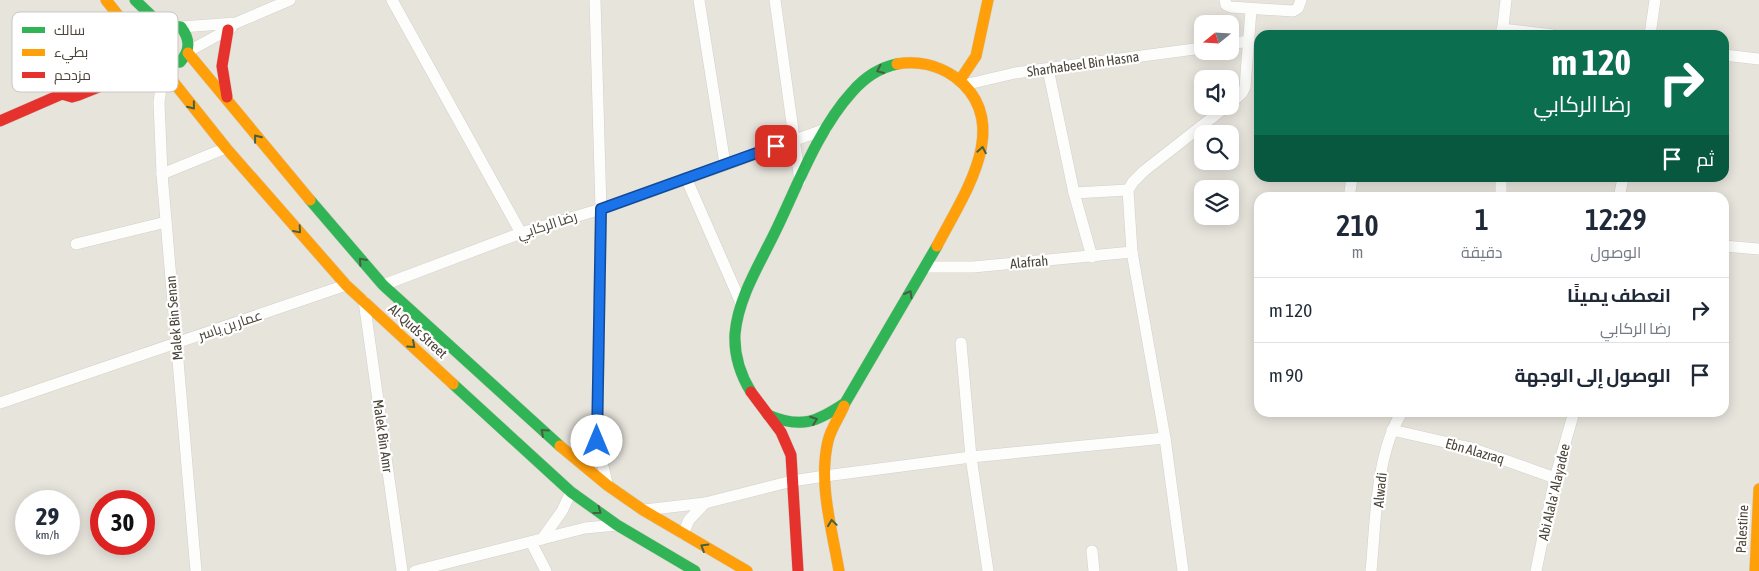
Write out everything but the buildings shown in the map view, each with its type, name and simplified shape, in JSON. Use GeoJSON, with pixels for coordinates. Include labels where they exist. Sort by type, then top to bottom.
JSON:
{"type":"FeatureCollection","features":[{"type":"Feature","properties":{"kind":"main road"},"geometry":{"type":"LineString","coordinates":[[106,0],[113,10]]}},
{"type":"Feature","properties":{"kind":"main road"},"geometry":{"type":"LineString","coordinates":[[135,0],[147,12]]}},
{"type":"Feature","properties":{"kind":"main road"},"geometry":{"type":"LineString","coordinates":[[962,83],[976,56],[988,0]]}},
{"type":"Feature","properties":{"kind":"main road"},"geometry":{"type":"LineString","coordinates":[[229,103],[222,66],[232,26]]}},
{"type":"Feature","properties":{"kind":"main road"},"geometry":{"type":"LineString","coordinates":[[178,27],[181,27],[187,34],[190,42],[188,52],[178,62]]}},
{"type":"Feature","properties":{"kind":"main road"},"geometry":{"type":"LineString","coordinates":[[188,52],[339,236],[383,285],[547,435],[607,485],[643,510],[747,571]]}},
{"type":"Feature","properties":{"kind":"main road"},"geometry":{"type":"LineString","coordinates":[[798,571],[790,452],[779,425],[768,415],[738,371],[733,350],[734,328],[741,303],[826,129],[860,83],[875,72],[896,64],[918,62],[938,67],[962,83],[980,110],[984,130],[983,150],[979,164],[926,267],[832,428],[827,443],[825,476],[839,571]]}},
{"type":"Feature","properties":{"kind":"main road","name":"Al-Quds Street"},"geometry":{"type":"LineString","coordinates":[[178,88],[226,148],[346,285],[571,492],[617,525],[695,571]]}},
{"type":"Feature","properties":{"kind":"main road"},"geometry":{"type":"LineString","coordinates":[[0,121],[64,92]]}},
{"type":"Feature","properties":{"kind":"main road"},"geometry":{"type":"LineString","coordinates":[[62,94],[72,97],[87,92]]}},
{"type":"Feature","properties":{"kind":"main road"},"geometry":{"type":"LineString","coordinates":[[768,415],[781,422],[797,425],[829,414],[845,403]]}},
{"type":"Feature","properties":{"kind":"main road","name":"Palestine"},"geometry":{"type":"LineString","coordinates":[[1755,571],[1759,489]]}},
{"type":"Feature","properties":{"kind":"street"},"geometry":{"type":"LineString","coordinates":[[188,52],[232,26],[290,0]]}},
{"type":"Feature","properties":{"kind":"street"},"geometry":{"type":"LineString","coordinates":[[392,0],[521,233]]}},
{"type":"Feature","properties":{"kind":"street"},"geometry":{"type":"LineString","coordinates":[[595,0],[601,209],[597,441],[607,485]]}},
{"type":"Feature","properties":{"kind":"street"},"geometry":{"type":"LineString","coordinates":[[699,0],[725,164]]}},
{"type":"Feature","properties":{"kind":"street"},"geometry":{"type":"LineString","coordinates":[[775,0],[800,181]]}},
{"type":"Feature","properties":{"kind":"street"},"geometry":{"type":"LineString","coordinates":[[1225,0],[1226,5],[1231,7],[1251,10],[1293,11],[1298,8],[1302,0]]}},
{"type":"Feature","properties":{"kind":"street"},"geometry":{"type":"LineString","coordinates":[[1502,30],[1506,0]]}},
{"type":"Feature","properties":{"kind":"street"},"geometry":{"type":"LineString","coordinates":[[1651,30],[1655,0]]}},
{"type":"Feature","properties":{"kind":"street"},"geometry":{"type":"LineString","coordinates":[[1239,97],[1245,87],[1251,10]]}},
{"type":"Feature","properties":{"kind":"street"},"geometry":{"type":"LineString","coordinates":[[181,27],[232,26]]}},
{"type":"Feature","properties":{"kind":"street"},"geometry":{"type":"LineString","coordinates":[[1239,42],[1248,41]]}},
{"type":"Feature","properties":{"kind":"street","name":"Sharhabeel Bin Hasna"},"geometry":{"type":"LineString","coordinates":[[962,83],[1015,73],[1194,49]]}},
{"type":"Feature","properties":{"kind":"street"},"geometry":{"type":"LineString","coordinates":[[1729,56],[1759,59]]}},
{"type":"Feature","properties":{"kind":"street"},"geometry":{"type":"LineString","coordinates":[[1048,69],[1074,194],[1092,257]]}},
{"type":"Feature","properties":{"kind":"street","name":"Malek Bin Senan"},"geometry":{"type":"LineString","coordinates":[[160,92],[159,102],[162,174],[196,571]]}},
{"type":"Feature","properties":{"kind":"street"},"geometry":{"type":"LineString","coordinates":[[1183,571],[1165,438],[1132,252],[1128,190],[1144,171],[1216,115]]}},
{"type":"Feature","properties":{"kind":"street","name":"رضا الركابي"},"geometry":{"type":"LineString","coordinates":[[383,285],[521,233],[601,209],[826,129]]}},
{"type":"Feature","properties":{"kind":"street"},"geometry":{"type":"LineString","coordinates":[[162,174],[226,148]]}},
{"type":"Feature","properties":{"kind":"street"},"geometry":{"type":"LineString","coordinates":[[686,178],[741,303]]}},
{"type":"Feature","properties":{"kind":"street"},"geometry":{"type":"LineString","coordinates":[[1074,194],[1128,190]]}},
{"type":"Feature","properties":{"kind":"street"},"geometry":{"type":"LineString","coordinates":[[76,244],[166,222]]}},
{"type":"Feature","properties":{"kind":"street"},"geometry":{"type":"LineString","coordinates":[[1729,246],[1759,249]]}},
{"type":"Feature","properties":{"kind":"street","name":"Alafrah"},"geometry":{"type":"LineString","coordinates":[[926,267],[973,267],[1132,252]]}},
{"type":"Feature","properties":{"kind":"street","name":"عمار بن ياسر"},"geometry":{"type":"LineString","coordinates":[[0,403],[346,285]]}},
{"type":"Feature","properties":{"kind":"street","name":"Malek Bin Amr"},"geometry":{"type":"LineString","coordinates":[[364,301],[402,571]]}},
{"type":"Feature","properties":{"kind":"street"},"geometry":{"type":"LineString","coordinates":[[961,343],[972,457],[988,571]]}},
{"type":"Feature","properties":{"kind":"street","name":"Alwadi"},"geometry":{"type":"LineString","coordinates":[[1371,571],[1382,466],[1392,430],[1399,417]]}},
{"type":"Feature","properties":{"kind":"street","name":"Abi Alala' Alayadee"},"geometry":{"type":"LineString","coordinates":[[1536,571],[1555,478],[1573,417]]}},
{"type":"Feature","properties":{"kind":"street","name":"Ebn Alazraq"},"geometry":{"type":"LineString","coordinates":[[1392,430],[1471,448],[1555,478]]}},
{"type":"Feature","properties":{"kind":"street"},"geometry":{"type":"LineString","coordinates":[[643,510],[706,503],[792,481],[825,476],[972,457],[1165,438]]}},
{"type":"Feature","properties":{"kind":"street"},"geometry":{"type":"LineString","coordinates":[[536,540],[562,510],[571,492]]}},
{"type":"Feature","properties":{"kind":"street"},"geometry":{"type":"LineString","coordinates":[[683,534],[689,520],[706,503]]}},
{"type":"Feature","properties":{"kind":"street"},"geometry":{"type":"LineString","coordinates":[[415,571],[585,528],[617,525]]}},
{"type":"Feature","properties":{"kind":"street"},"geometry":{"type":"LineString","coordinates":[[536,540],[546,571]]}},
{"type":"Feature","properties":{"kind":"street"},"geometry":{"type":"LineString","coordinates":[[1092,551],[1094,571]]}},
{"type":"Feature","properties":{"kind":"shaded area"},"geometry":{"type":"Polygon","coordinates":[[[0,0],[1759,0],[1759,571],[0,571],[0,0]]]}},
{"type":"Feature","properties":{"kind":"traffic: fast"},"geometry":{"type":"LineString","coordinates":[[135,0],[147,12]]}},
{"type":"Feature","properties":{"kind":"traffic: fast"},"geometry":{"type":"LineString","coordinates":[[178,27],[181,27],[188,40],[188,49],[184,58],[178,62]]}},
{"type":"Feature","properties":{"kind":"traffic: fast"},"geometry":{"type":"LineString","coordinates":[[751,392],[739,364],[735,342],[737,320],[745,293],[810,157],[829,122],[861,82],[872,74],[897,64]]}},
{"type":"Feature","properties":{"kind":"traffic: fast"},"geometry":{"type":"LineString","coordinates":[[310,200],[383,285],[560,446]]}},
{"type":"Feature","properties":{"kind":"traffic: fast"},"geometry":{"type":"LineString","coordinates":[[768,415],[790,422],[808,421],[826,415],[845,403],[937,246]]}},
{"type":"Feature","properties":{"kind":"traffic: fast"},"geometry":{"type":"LineString","coordinates":[[453,384],[571,492],[617,525],[695,571]]}},
{"type":"Feature","properties":{"kind":"traffic: slow"},"geometry":{"type":"LineString","coordinates":[[106,0],[116,12]]}},
{"type":"Feature","properties":{"kind":"traffic: slow"},"geometry":{"type":"LineString","coordinates":[[960,80],[976,56],[988,0]]}},
{"type":"Feature","properties":{"kind":"traffic: slow"},"geometry":{"type":"LineString","coordinates":[[188,53],[310,200]]}},
{"type":"Feature","properties":{"kind":"traffic: slow"},"geometry":{"type":"LineString","coordinates":[[897,64],[927,64],[955,77],[973,95],[981,116],[983,138],[978,160],[970,183],[937,246]]}},
{"type":"Feature","properties":{"kind":"traffic: slow"},"geometry":{"type":"LineString","coordinates":[[178,88],[226,148],[346,285],[453,384]]}},
{"type":"Feature","properties":{"kind":"traffic: slow"},"geometry":{"type":"LineString","coordinates":[[839,571],[825,490],[825,457],[829,436],[844,406]]}},
{"type":"Feature","properties":{"kind":"traffic: slow"},"geometry":{"type":"LineString","coordinates":[[560,446],[607,485],[643,510],[747,571]]}},
{"type":"Feature","properties":{"kind":"traffic: slow"},"geometry":{"type":"LineString","coordinates":[[1755,571],[1759,489]]}},
{"type":"Feature","properties":{"kind":"traffic: jam"},"geometry":{"type":"LineString","coordinates":[[227,97],[222,66],[228,30]]}},
{"type":"Feature","properties":{"kind":"traffic: jam"},"geometry":{"type":"LineString","coordinates":[[0,121],[64,92]]}},
{"type":"Feature","properties":{"kind":"traffic: jam"},"geometry":{"type":"LineString","coordinates":[[62,94],[72,97],[86,92]]}},
{"type":"Feature","properties":{"kind":"traffic: jam"},"geometry":{"type":"LineString","coordinates":[[751,392],[781,432],[791,455],[798,571]]}},
{"type":"Feature","properties":{"kind":"route"},"geometry":{"type":"LineString","coordinates":[[597,441],[598,286],[601,209],[776,146]]}}]}
